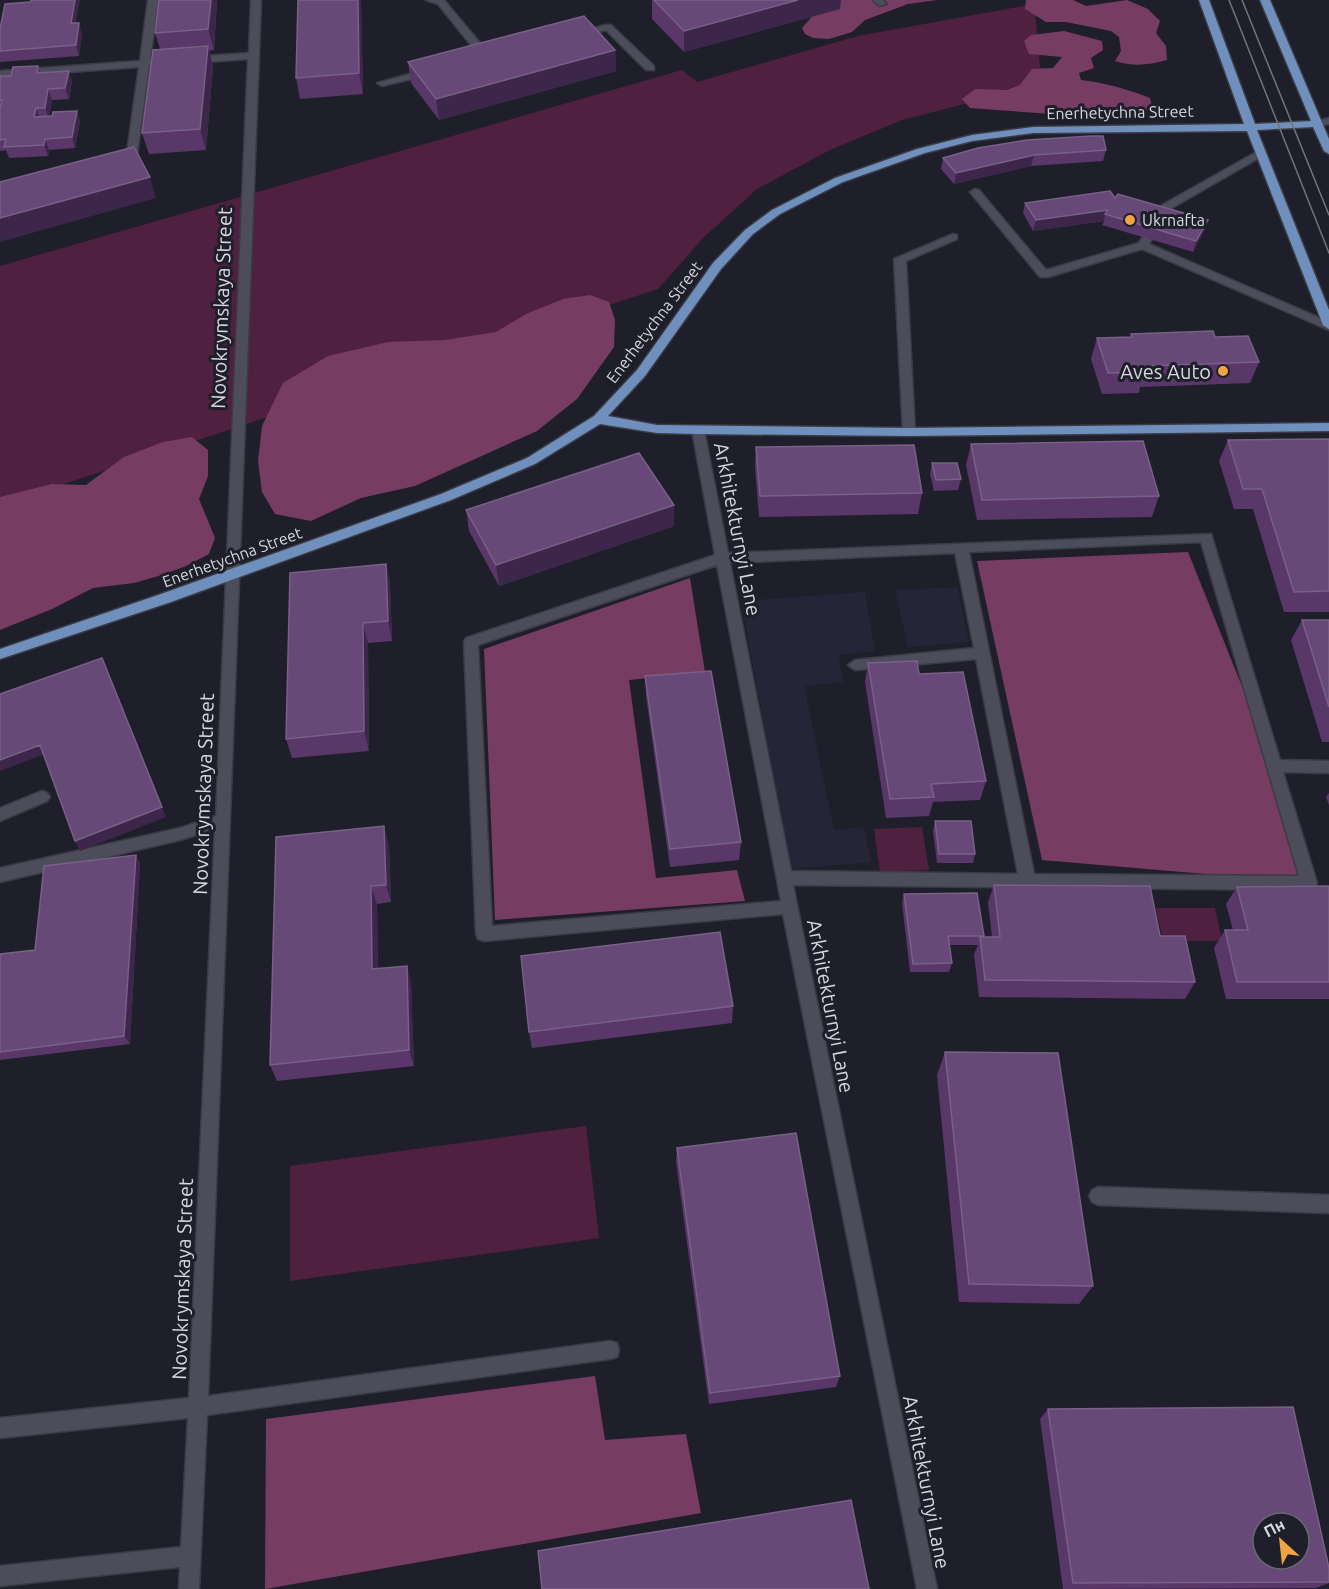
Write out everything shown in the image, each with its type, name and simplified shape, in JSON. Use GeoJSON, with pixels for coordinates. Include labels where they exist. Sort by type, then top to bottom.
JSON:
{"type":"FeatureCollection","features":[{"type":"Feature","properties":{"kind":"main road"},"geometry":{"type":"LineString","coordinates":[[1204,0],[1260,153],[1329,326]]}},
{"type":"Feature","properties":{"kind":"main road"},"geometry":{"type":"LineString","coordinates":[[1265,0],[1323,122],[1329,151]]}},
{"type":"Feature","properties":{"kind":"main road","name":"Enerhetychna Street"},"geometry":{"type":"LineString","coordinates":[[0,654],[233,574],[490,480],[531,460],[598,419],[641,373],[717,266],[749,232],[776,212],[839,180],[921,151],[972,138],[1033,130],[1251,127],[1323,122]]}},
{"type":"Feature","properties":{"kind":"main road"},"geometry":{"type":"LineString","coordinates":[[598,419],[657,429],[698,430],[909,432],[1329,427]]}},
{"type":"Feature","properties":{"kind":"street"},"geometry":{"type":"LineString","coordinates":[[110,167],[131,162],[153,0]]}},
{"type":"Feature","properties":{"kind":"street","name":"Novokrymskaya Street"},"geometry":{"type":"LineString","coordinates":[[189,1589],[256,0]]}},
{"type":"Feature","properties":{"kind":"street"},"geometry":{"type":"LineString","coordinates":[[431,0],[441,2],[481,59],[498,54]]}},
{"type":"Feature","properties":{"kind":"street"},"geometry":{"type":"LineString","coordinates":[[564,38],[608,27],[650,68]]}},
{"type":"Feature","properties":{"kind":"street"},"geometry":{"type":"LineString","coordinates":[[179,61],[254,56]]}},
{"type":"Feature","properties":{"kind":"street"},"geometry":{"type":"LineString","coordinates":[[0,74],[168,62]]}},
{"type":"Feature","properties":{"kind":"street"},"geometry":{"type":"LineString","coordinates":[[381,83],[434,70]]}},
{"type":"Feature","properties":{"kind":"street"},"geometry":{"type":"LineString","coordinates":[[1143,244],[1166,207],[1260,153]]}},
{"type":"Feature","properties":{"kind":"street"},"geometry":{"type":"LineString","coordinates":[[975,192],[1044,274],[1143,244],[1329,326]]}},
{"type":"Feature","properties":{"kind":"street"},"geometry":{"type":"LineString","coordinates":[[909,432],[900,259],[952,237]]}},
{"type":"Feature","properties":{"kind":"street","name":"Arkhitekturnyi Lane"},"geometry":{"type":"LineString","coordinates":[[698,430],[784,878],[927,1589]]}},
{"type":"Feature","properties":{"kind":"street"},"geometry":{"type":"LineString","coordinates":[[784,878],[1309,883],[1206,537],[723,558],[471,642],[483,934],[790,908]]}},
{"type":"Feature","properties":{"kind":"street"},"geometry":{"type":"LineString","coordinates":[[961,546],[1027,879]]}},
{"type":"Feature","properties":{"kind":"street"},"geometry":{"type":"LineString","coordinates":[[855,665],[982,653]]}},
{"type":"Feature","properties":{"kind":"street"},"geometry":{"type":"LineString","coordinates":[[1274,766],[1329,766]]}},
{"type":"Feature","properties":{"kind":"street"},"geometry":{"type":"LineString","coordinates":[[0,815],[42,796]]}},
{"type":"Feature","properties":{"kind":"street"},"geometry":{"type":"LineString","coordinates":[[0,875],[180,834],[223,820]]}},
{"type":"Feature","properties":{"kind":"street"},"geometry":{"type":"LineString","coordinates":[[1098,1196],[1329,1204]]}},
{"type":"Feature","properties":{"kind":"street"},"geometry":{"type":"LineString","coordinates":[[0,1428],[198,1407],[610,1350]]}},
{"type":"Feature","properties":{"kind":"street"},"geometry":{"type":"LineString","coordinates":[[0,1576],[191,1556]]}},
{"type":"Feature","properties":{"kind":"shaded area"},"geometry":{"type":"Polygon","coordinates":[[[815,0],[937,0],[908,4],[865,20],[852,32],[829,39],[813,38],[805,34],[802,28],[815,13],[815,0]]]}},
{"type":"Feature","properties":{"kind":"shaded area"},"geometry":{"type":"Polygon","coordinates":[[[1026,0],[1073,0],[1086,6],[1127,0],[1148,9],[1160,21],[1156,33],[1166,46],[1167,60],[1141,65],[1115,61],[1121,51],[1119,37],[1111,31],[1066,22],[1046,22],[1025,9],[1026,0]]]}},
{"type":"Feature","properties":{"kind":"shaded area"},"geometry":{"type":"Polygon","coordinates":[[[1034,4],[1043,96],[976,101],[902,120],[830,150],[757,189],[704,237],[658,289],[0,505],[0,266],[682,70],[697,82],[858,36],[1034,4]]]}},
{"type":"Feature","properties":{"kind":"shaded area"},"geometry":{"type":"Polygon","coordinates":[[[1064,31],[1102,41],[1103,50],[1091,58],[1094,68],[1079,73],[1081,80],[1116,87],[1150,98],[1153,109],[1130,114],[1106,113],[1079,116],[970,108],[962,99],[975,89],[1007,90],[1020,85],[1032,69],[1053,68],[1062,57],[1029,54],[1024,41],[1031,35],[1064,31]]]}},
{"type":"Feature","properties":{"kind":"shaded area"},"geometry":{"type":"Polygon","coordinates":[[[590,295],[609,302],[615,320],[614,347],[577,399],[537,431],[415,486],[361,498],[311,521],[275,514],[262,492],[258,461],[262,426],[283,383],[328,356],[388,342],[445,340],[496,332],[526,314],[563,299],[590,295]]]}},
{"type":"Feature","properties":{"kind":"shaded area"},"geometry":{"type":"Polygon","coordinates":[[[192,437],[208,450],[208,476],[199,499],[215,538],[209,554],[162,575],[134,583],[93,588],[52,609],[0,630],[0,497],[52,484],[86,485],[124,457],[163,442],[192,437]]]}},
{"type":"Feature","properties":{"kind":"shaded area"},"geometry":{"type":"Polygon","coordinates":[[[1188,552],[1274,766],[1309,883],[1042,860],[977,561],[1188,552]]]}},
{"type":"Feature","properties":{"kind":"shaded area"},"geometry":{"type":"Polygon","coordinates":[[[690,578],[705,672],[629,680],[656,878],[737,870],[745,901],[495,920],[484,649],[690,578]]]}},
{"type":"Feature","properties":{"kind":"shaded area"},"geometry":{"type":"Polygon","coordinates":[[[957,587],[969,642],[908,647],[895,590],[957,587]]]}},
{"type":"Feature","properties":{"kind":"shaded area"},"geometry":{"type":"Polygon","coordinates":[[[865,592],[875,651],[838,655],[844,682],[804,686],[834,830],[864,827],[871,862],[791,869],[741,601],[865,592]]]}},
{"type":"Feature","properties":{"kind":"shaded area"},"geometry":{"type":"Polygon","coordinates":[[[922,827],[929,870],[880,872],[874,829],[922,827]]]}},
{"type":"Feature","properties":{"kind":"shaded area"},"geometry":{"type":"Polygon","coordinates":[[[1156,908],[1215,908],[1222,941],[1163,941],[1156,908]]]}},
{"type":"Feature","properties":{"kind":"shaded area"},"geometry":{"type":"Polygon","coordinates":[[[586,1126],[599,1238],[290,1281],[290,1166],[586,1126]]]}},
{"type":"Feature","properties":{"kind":"shaded area"},"geometry":{"type":"Polygon","coordinates":[[[595,1376],[605,1440],[686,1434],[701,1513],[265,1589],[266,1419],[595,1376]]]}},
{"type":"Feature","properties":{"kind":"building"},"geometry":{"type":"Polygon","coordinates":[[[31,0],[75,0],[71,23],[79,23],[76,45],[0,51],[0,29],[5,4],[30,2],[31,0]]]}},
{"type":"Feature","properties":{"kind":"building"},"geometry":{"type":"Polygon","coordinates":[[[159,0],[211,0],[208,29],[155,33],[159,0]]]}},
{"type":"Feature","properties":{"kind":"building"},"geometry":{"type":"Polygon","coordinates":[[[298,0],[358,0],[359,73],[296,78],[298,0]]]}},
{"type":"Feature","properties":{"kind":"building"},"geometry":{"type":"Polygon","coordinates":[[[654,0],[798,0],[684,31],[654,0]]]}},
{"type":"Feature","properties":{"kind":"building"},"geometry":{"type":"Polygon","coordinates":[[[584,16],[615,50],[436,99],[408,62],[584,16]]]}},
{"type":"Feature","properties":{"kind":"building"},"geometry":{"type":"Polygon","coordinates":[[[208,46],[200,129],[142,133],[153,50],[208,46]]]}},
{"type":"Feature","properties":{"kind":"building"},"geometry":{"type":"Polygon","coordinates":[[[38,66],[37,73],[69,71],[65,88],[48,89],[45,108],[36,108],[34,117],[52,116],[53,112],[77,111],[72,137],[45,139],[44,145],[4,147],[6,139],[0,140],[2,100],[0,100],[0,76],[11,76],[13,67],[38,66]]]}},
{"type":"Feature","properties":{"kind":"building"},"geometry":{"type":"Polygon","coordinates":[[[1103,136],[1106,150],[1034,155],[956,173],[943,158],[978,148],[1027,140],[1103,136]]]}},
{"type":"Feature","properties":{"kind":"building"},"geometry":{"type":"Polygon","coordinates":[[[134,147],[150,177],[0,218],[0,182],[134,147]]]}},
{"type":"Feature","properties":{"kind":"building"},"geometry":{"type":"Polygon","coordinates":[[[1110,191],[1115,198],[1118,194],[1208,220],[1196,241],[1105,214],[1108,210],[1036,220],[1025,203],[1110,191]]]}},
{"type":"Feature","properties":{"kind":"building"},"geometry":{"type":"Polygon","coordinates":[[[1213,331],[1215,337],[1248,336],[1259,362],[1143,366],[1145,372],[1108,373],[1097,338],[1132,337],[1131,334],[1213,331]]]}},
{"type":"Feature","properties":{"kind":"building"},"geometry":{"type":"Polygon","coordinates":[[[1329,439],[1329,591],[1294,592],[1262,489],[1243,489],[1228,440],[1329,439]]]}},
{"type":"Feature","properties":{"kind":"building"},"geometry":{"type":"Polygon","coordinates":[[[1143,441],[1159,496],[982,500],[971,444],[1143,441]]]}},
{"type":"Feature","properties":{"kind":"building"},"geometry":{"type":"Polygon","coordinates":[[[914,445],[922,493],[760,496],[756,447],[914,445]]]}},
{"type":"Feature","properties":{"kind":"building"},"geometry":{"type":"Polygon","coordinates":[[[639,453],[674,505],[496,565],[466,510],[639,453]]]}},
{"type":"Feature","properties":{"kind":"building"},"geometry":{"type":"Polygon","coordinates":[[[932,463],[957,463],[961,479],[936,480],[932,463]]]}},
{"type":"Feature","properties":{"kind":"building"},"geometry":{"type":"Polygon","coordinates":[[[386,564],[388,621],[363,623],[364,731],[286,739],[290,573],[386,564]]]}},
{"type":"Feature","properties":{"kind":"building"},"geometry":{"type":"Polygon","coordinates":[[[1302,620],[1329,620],[1329,707],[1302,620]]]}},
{"type":"Feature","properties":{"kind":"building"},"geometry":{"type":"Polygon","coordinates":[[[102,658],[162,807],[75,841],[40,745],[0,760],[0,694],[102,658]]]}},
{"type":"Feature","properties":{"kind":"building"},"geometry":{"type":"Polygon","coordinates":[[[917,661],[919,674],[963,672],[986,781],[931,784],[934,797],[890,799],[868,663],[917,661]]]}},
{"type":"Feature","properties":{"kind":"building"},"geometry":{"type":"Polygon","coordinates":[[[711,671],[741,842],[670,849],[645,676],[711,671]]]}},
{"type":"Feature","properties":{"kind":"building"},"geometry":{"type":"Polygon","coordinates":[[[935,821],[971,821],[975,854],[939,854],[935,821]]]}},
{"type":"Feature","properties":{"kind":"building"},"geometry":{"type":"Polygon","coordinates":[[[384,826],[386,885],[371,886],[372,969],[407,966],[409,1050],[270,1065],[276,837],[384,826]]]}},
{"type":"Feature","properties":{"kind":"building"},"geometry":{"type":"Polygon","coordinates":[[[136,855],[124,1036],[0,1052],[0,954],[35,950],[44,866],[136,855]]]}},
{"type":"Feature","properties":{"kind":"building"},"geometry":{"type":"Polygon","coordinates":[[[994,885],[1150,886],[1160,936],[1185,936],[1195,982],[985,980],[980,937],[1000,937],[994,885]]]}},
{"type":"Feature","properties":{"kind":"building"},"geometry":{"type":"Polygon","coordinates":[[[1329,886],[1329,982],[1237,982],[1225,930],[1248,930],[1237,887],[1329,886]]]}},
{"type":"Feature","properties":{"kind":"building"},"geometry":{"type":"Polygon","coordinates":[[[977,893],[984,936],[948,936],[952,963],[913,964],[904,894],[977,893]]]}},
{"type":"Feature","properties":{"kind":"building"},"geometry":{"type":"Polygon","coordinates":[[[720,932],[733,1006],[529,1032],[521,956],[720,932]]]}},
{"type":"Feature","properties":{"kind":"building"},"geometry":{"type":"Polygon","coordinates":[[[945,1052],[1058,1053],[1093,1286],[969,1284],[945,1052]]]}},
{"type":"Feature","properties":{"kind":"building"},"geometry":{"type":"Polygon","coordinates":[[[796,1133],[840,1376],[710,1393],[677,1148],[796,1133]]]}},
{"type":"Feature","properties":{"kind":"building"},"geometry":{"type":"Polygon","coordinates":[[[1293,1407],[1329,1568],[1329,1582],[1073,1583],[1048,1409],[1293,1407]]]}},
{"type":"Feature","properties":{"kind":"building"},"geometry":{"type":"Polygon","coordinates":[[[851,1500],[869,1589],[542,1589],[538,1551],[851,1500]]]}},
{"type":"Feature","properties":{"kind":"tram line"},"geometry":{"type":"LineString","coordinates":[[1229,0],[1329,253]]}},
{"type":"Feature","properties":{"kind":"tram line"},"geometry":{"type":"LineString","coordinates":[[1242,0],[1329,215]]}},
{"type":"Feature","properties":{"kind":"place","name":"Ukrnafta"},"geometry":{"type":"Point","coordinates":[1130,220]}},
{"type":"Feature","properties":{"kind":"place","name":"Aves Auto"},"geometry":{"type":"Point","coordinates":[1223,371]}}]}
